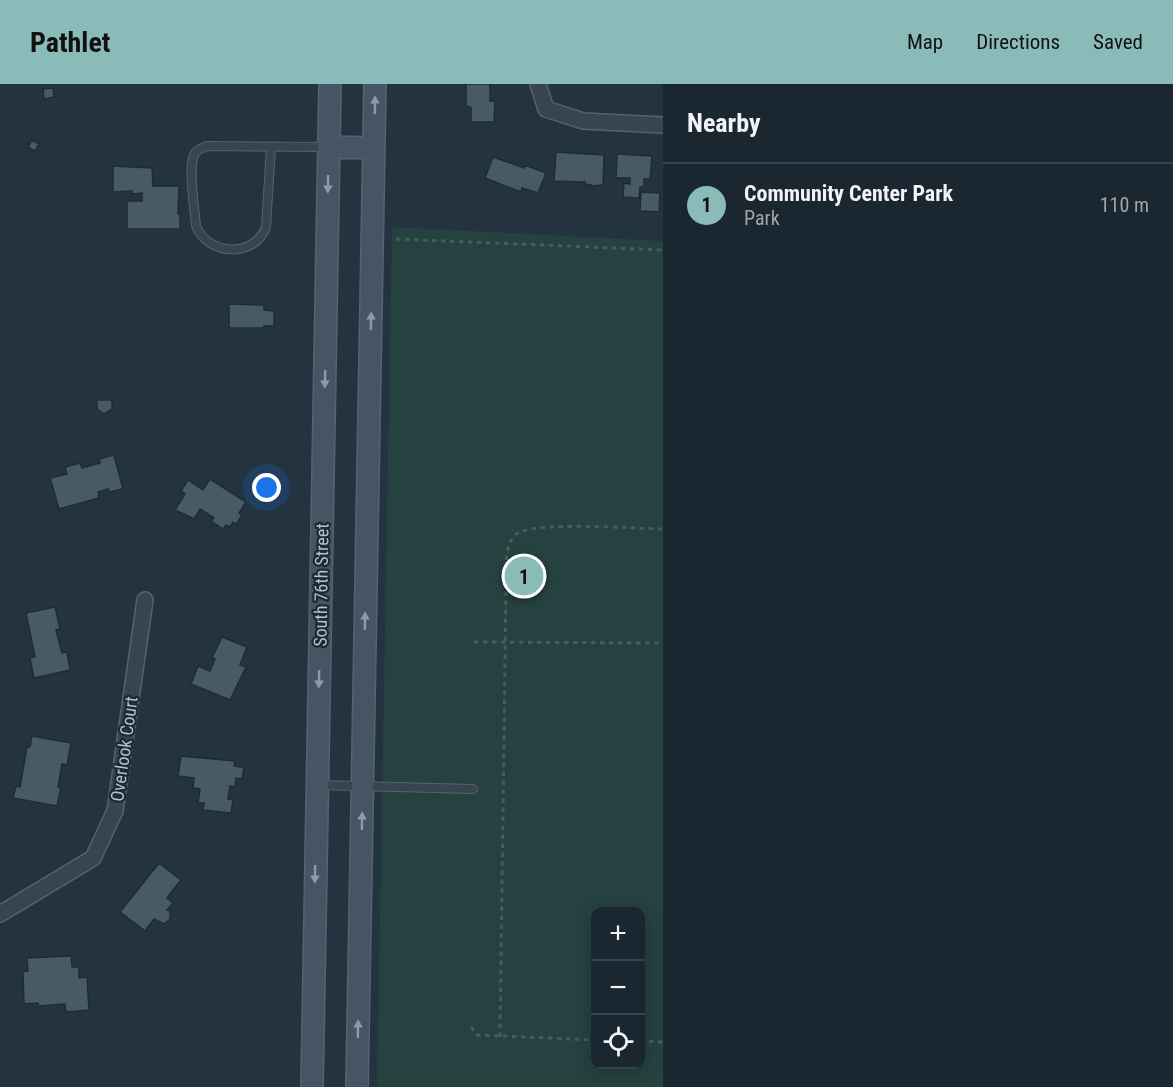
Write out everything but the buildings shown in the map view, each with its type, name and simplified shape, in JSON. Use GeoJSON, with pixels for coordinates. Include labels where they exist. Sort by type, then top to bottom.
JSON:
{"type":"FeatureCollection","features":[{"type":"Feature","properties":{"kind":"main road","name":"South 76th Street"},"geometry":{"type":"LineString","coordinates":[[312,1087],[330,84]]}},
{"type":"Feature","properties":{"kind":"main road"},"geometry":{"type":"LineString","coordinates":[[357,1087],[375,84]]}},
{"type":"Feature","properties":{"kind":"main road"},"geometry":{"type":"LineString","coordinates":[[329,147],[374,148]]}},
{"type":"Feature","properties":{"kind":"street"},"geometry":{"type":"LineString","coordinates":[[538,84],[546,109],[583,121],[663,125]]}},
{"type":"Feature","properties":{"kind":"street","name":"Overlook Court"},"geometry":{"type":"LineString","coordinates":[[0,914],[93,858],[115,811],[145,600]]}},
{"type":"Feature","properties":{"kind":"lane"},"geometry":{"type":"LineString","coordinates":[[271,147],[266,226],[263,236],[245,248],[223,249],[206,242],[199,235],[196,226],[192,166],[196,152],[207,146],[329,147]]}},
{"type":"Feature","properties":{"kind":"lane"},"geometry":{"type":"LineString","coordinates":[[317,785],[473,789]]}},
{"type":"Feature","properties":{"kind":"path"},"geometry":{"type":"LineString","coordinates":[[396,239],[663,250]]}},
{"type":"Feature","properties":{"kind":"path"},"geometry":{"type":"LineString","coordinates":[[501,1037],[507,558],[510,543],[520,532],[534,528],[663,529]]}},
{"type":"Feature","properties":{"kind":"path"},"geometry":{"type":"LineString","coordinates":[[474,642],[663,643]]}},
{"type":"Feature","properties":{"kind":"path"},"geometry":{"type":"LineString","coordinates":[[471,1027],[477,1035],[591,1040]]}},
{"type":"Feature","properties":{"kind":"path"},"geometry":{"type":"LineString","coordinates":[[645,1041],[663,1042]]}},
{"type":"Feature","properties":{"kind":"green space"},"geometry":{"type":"Polygon","coordinates":[[[392,227],[663,241],[663,1087],[377,1087],[392,227]]]}},
{"type":"Feature","properties":{"kind":"place","name":"Community Center Park"},"geometry":{"type":"Point","coordinates":[524,576]}}]}
